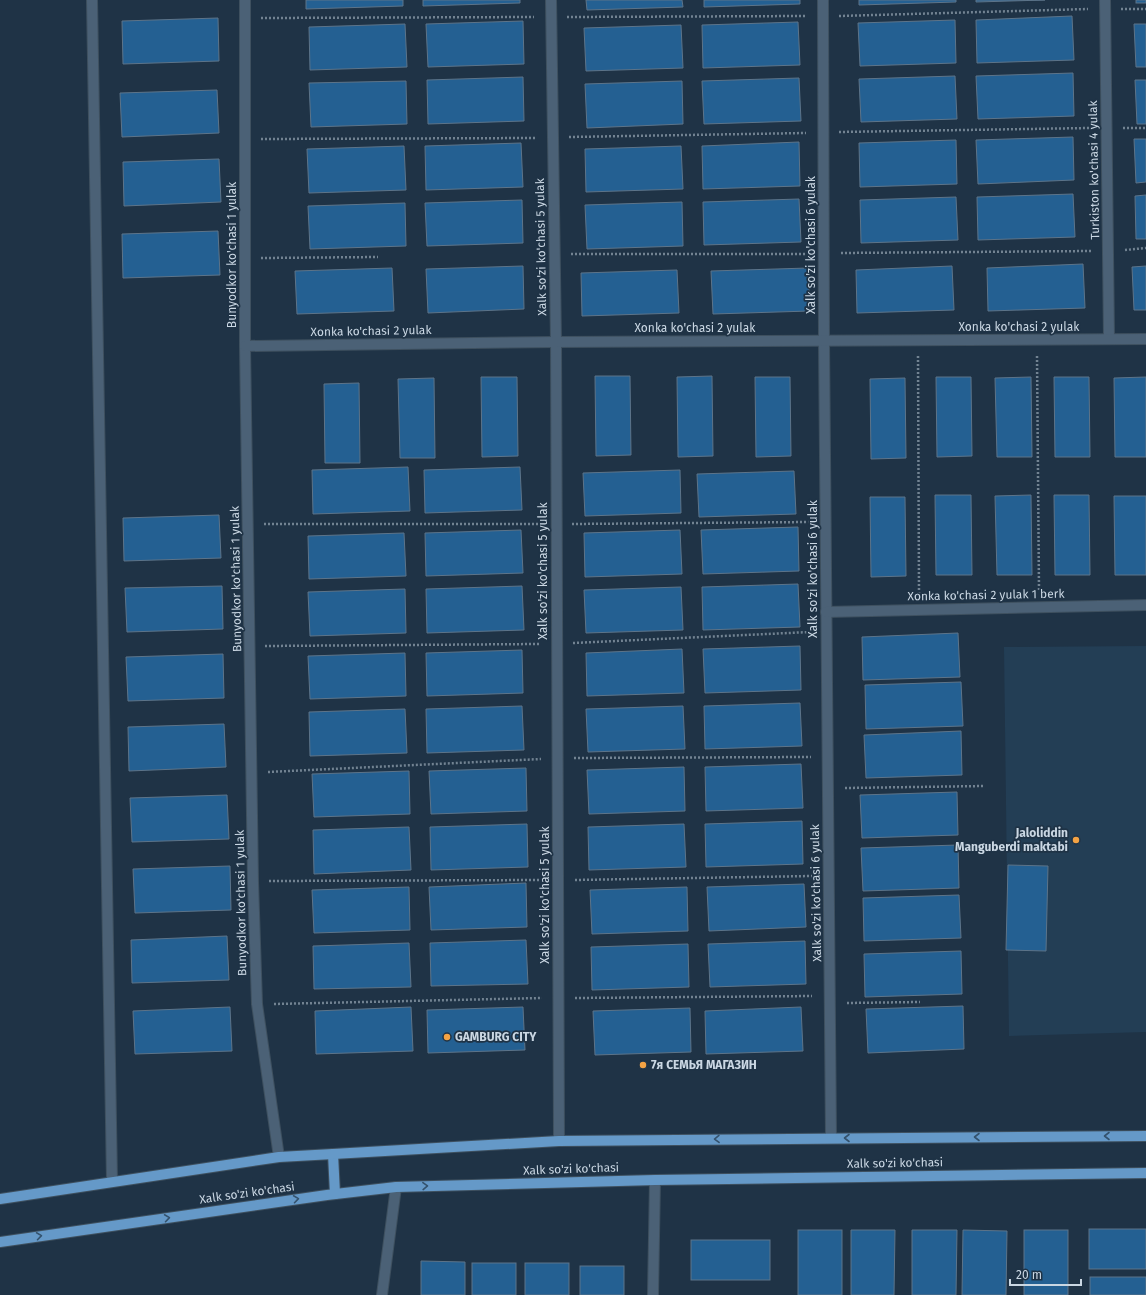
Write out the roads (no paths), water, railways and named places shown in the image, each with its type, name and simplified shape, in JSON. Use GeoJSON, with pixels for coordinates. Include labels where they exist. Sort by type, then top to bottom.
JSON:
{"type":"FeatureCollection","features":[{"type":"Feature","properties":{"kind":"main road","name":"Xalk so'zi ko'chasi"},"geometry":{"type":"LineString","coordinates":[[0,1199],[279,1157],[558,1141],[1146,1136]]}},
{"type":"Feature","properties":{"kind":"main road"},"geometry":{"type":"LineString","coordinates":[[333,1154],[335,1194]]}},
{"type":"Feature","properties":{"kind":"main road","name":"Xalk so'zi ko'chasi"},"geometry":{"type":"LineString","coordinates":[[0,1242],[335,1194],[396,1187],[656,1180],[1146,1173]]}},
{"type":"Feature","properties":{"kind":"street"},"geometry":{"type":"LineString","coordinates":[[92,0],[112,1181]]}},
{"type":"Feature","properties":{"kind":"street","name":"Bunyodkor ko'chasi 1 yulak"},"geometry":{"type":"LineString","coordinates":[[245,0],[245,346],[253,866],[257,1004],[279,1157]]}},
{"type":"Feature","properties":{"kind":"street","name":"Xalk so'zi ko'chasi 5 yulak"},"geometry":{"type":"LineString","coordinates":[[551,0],[556,342],[558,1141]]}},
{"type":"Feature","properties":{"kind":"street","name":"Xalk so'zi ko'chasi 6 yulak"},"geometry":{"type":"LineString","coordinates":[[823,0],[824,341],[831,1138]]}},
{"type":"Feature","properties":{"kind":"street","name":"Turkiston ko'chasi 4 yulak"},"geometry":{"type":"LineString","coordinates":[[1105,4],[1109,339]]}},
{"type":"Feature","properties":{"kind":"street","name":"Xonka ko'chasi 2 yulak"},"geometry":{"type":"LineString","coordinates":[[245,346],[556,342],[1146,339]]}},
{"type":"Feature","properties":{"kind":"street","name":"Xonka ko'chasi 2 yulak 1 berk"},"geometry":{"type":"LineString","coordinates":[[826,612],[1146,605]]}},
{"type":"Feature","properties":{"kind":"street"},"geometry":{"type":"LineString","coordinates":[[653,1295],[656,1180]]}},
{"type":"Feature","properties":{"kind":"street"},"geometry":{"type":"LineString","coordinates":[[382,1295],[396,1187]]}},
{"type":"Feature","properties":{"kind":"place","name":"Jaloliddin Manguberdi maktabi"},"geometry":{"type":"Point","coordinates":[1076,840]}},
{"type":"Feature","properties":{"kind":"place","name":"GAMBURG CITY"},"geometry":{"type":"Point","coordinates":[447,1037]}},
{"type":"Feature","properties":{"kind":"place","name":"7я СЕМЬЯ МАГАЗИН"},"geometry":{"type":"Point","coordinates":[643,1065]}}]}
